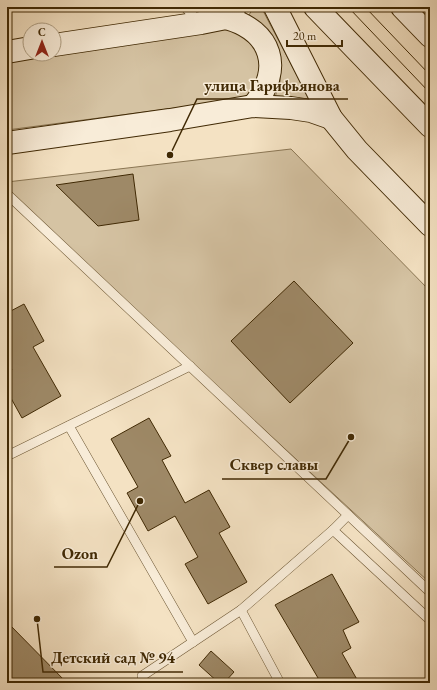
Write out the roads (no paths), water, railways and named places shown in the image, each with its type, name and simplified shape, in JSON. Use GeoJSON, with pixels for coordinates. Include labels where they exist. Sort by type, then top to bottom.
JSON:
{"type":"FeatureCollection","features":[{"type":"Feature","properties":{"kind":"street"},"geometry":{"type":"LineString","coordinates":[[275,7],[331,118],[357,150],[430,225]]}},
{"type":"Feature","properties":{"kind":"street"},"geometry":{"type":"LineString","coordinates":[[315,7],[430,126]]}},
{"type":"Feature","properties":{"kind":"street"},"geometry":{"type":"LineString","coordinates":[[406,11],[430,36]]}},
{"type":"Feature","properties":{"kind":"street"},"geometry":{"type":"LineString","coordinates":[[62,44],[201,24],[231,12],[256,32],[265,45],[268,56],[270,78],[264,93],[253,106]]}},
{"type":"Feature","properties":{"kind":"street"},"geometry":{"type":"LineString","coordinates":[[7,52],[22,49]]}},
{"type":"Feature","properties":{"kind":"street"},"geometry":{"type":"LineString","coordinates":[[7,143],[253,106],[291,108],[311,111],[331,118]]}},
{"type":"Feature","properties":{"kind":"lane"},"geometry":{"type":"LineString","coordinates":[[185,7],[201,24]]}},
{"type":"Feature","properties":{"kind":"lane"},"geometry":{"type":"LineString","coordinates":[[7,194],[430,592]]}},
{"type":"Feature","properties":{"kind":"lane"},"geometry":{"type":"LineString","coordinates":[[7,456],[190,366]]}},
{"type":"Feature","properties":{"kind":"lane"},"geometry":{"type":"LineString","coordinates":[[69,426],[193,642]]}},
{"type":"Feature","properties":{"kind":"lane"},"geometry":{"type":"LineString","coordinates":[[142,676],[241,610],[333,530],[348,515]]}},
{"type":"Feature","properties":{"kind":"lane"},"geometry":{"type":"LineString","coordinates":[[333,530],[430,620]]}},
{"type":"Feature","properties":{"kind":"lane"},"geometry":{"type":"LineString","coordinates":[[241,610],[280,683]]}},
{"type":"Feature","properties":{"kind":"tram line"},"geometry":{"type":"LineString","coordinates":[[348,7],[430,93]]}},
{"type":"Feature","properties":{"kind":"tram line"},"geometry":{"type":"LineString","coordinates":[[365,7],[430,75]]}},
{"type":"Feature","properties":{"kind":"place","name":"улица Гарифьянова"},"geometry":{"type":"Point","coordinates":[170,155]}},
{"type":"Feature","properties":{"kind":"place","name":"Сквер славы"},"geometry":{"type":"Point","coordinates":[351,437]}},
{"type":"Feature","properties":{"kind":"place","name":"Ozon"},"geometry":{"type":"Point","coordinates":[140,501]}},
{"type":"Feature","properties":{"kind":"place","name":"Детский сад № 94"},"geometry":{"type":"Point","coordinates":[37,619]}}]}
